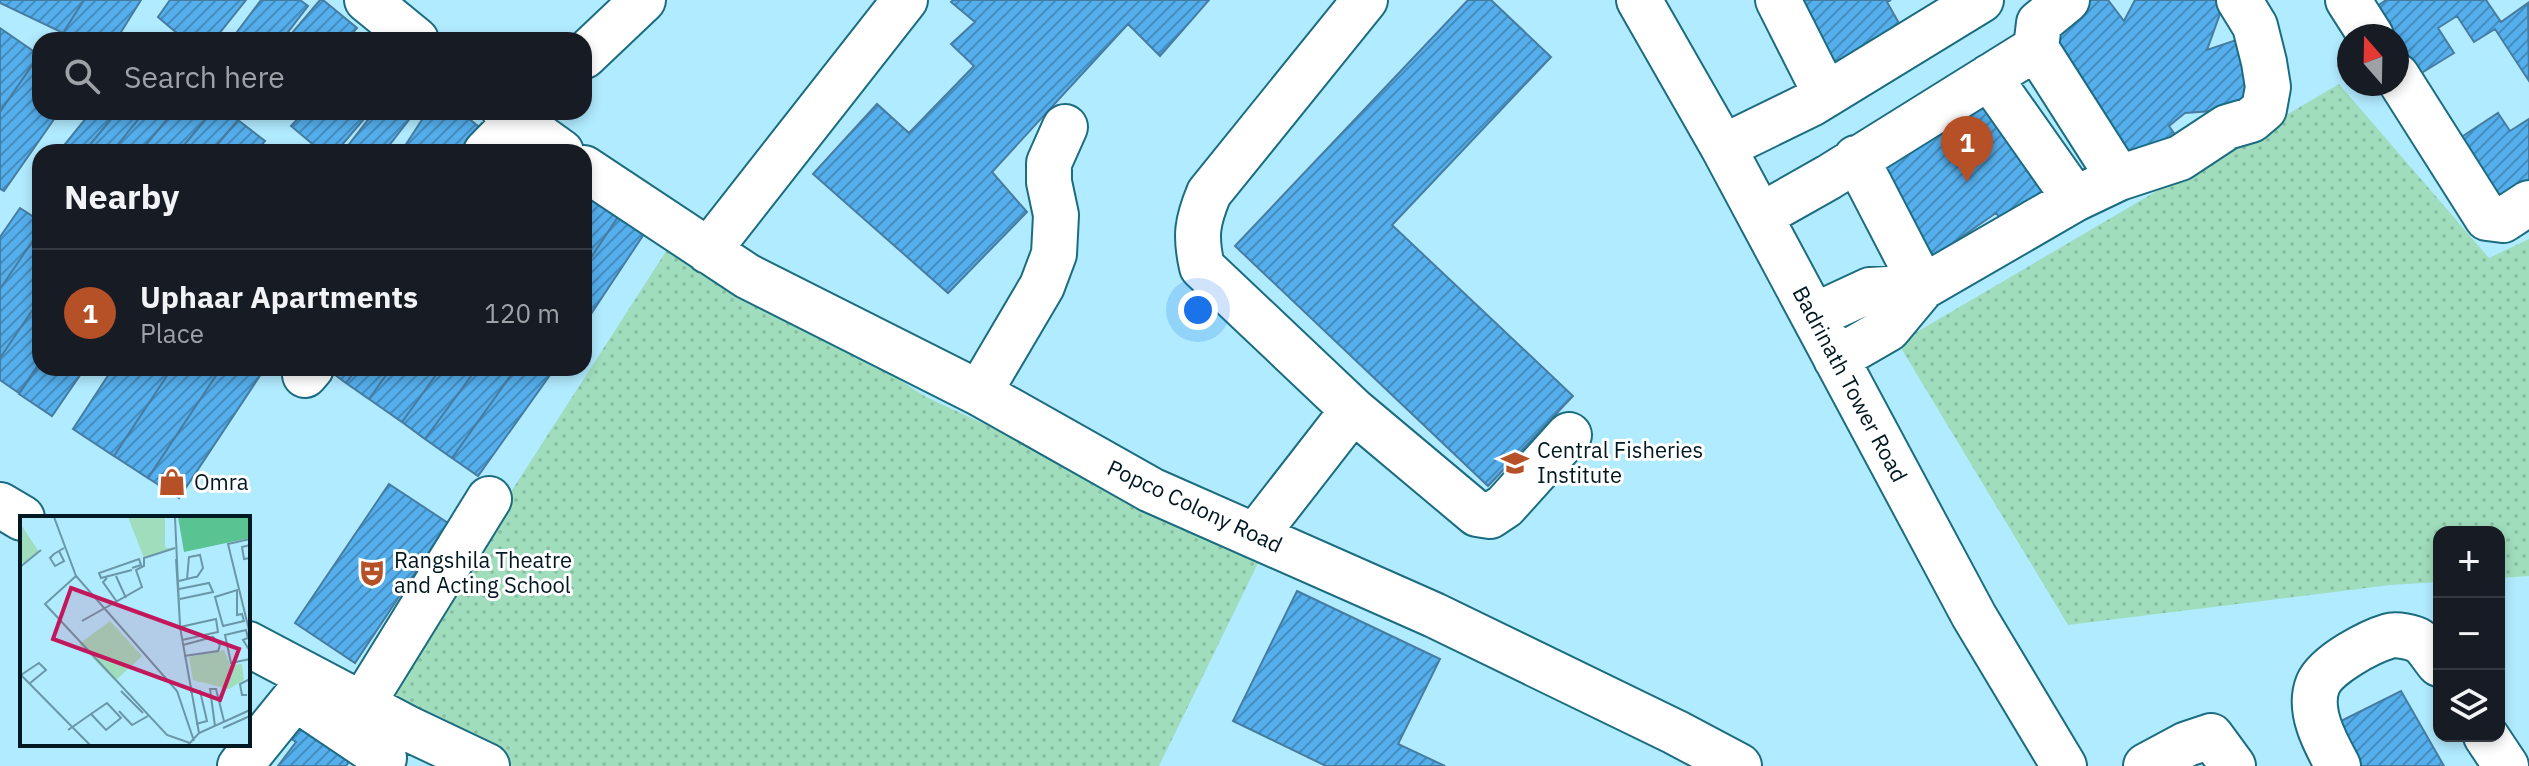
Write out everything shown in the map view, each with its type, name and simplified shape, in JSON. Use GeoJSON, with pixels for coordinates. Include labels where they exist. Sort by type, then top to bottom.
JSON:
{"type":"FeatureCollection","features":[{"type":"Feature","properties":{"kind":"street"},"geometry":{"type":"LineString","coordinates":[[367,0],[406,32]]}},
{"type":"Feature","properties":{"kind":"street"},"geometry":{"type":"LineString","coordinates":[[592,48],[643,0]]}},
{"type":"Feature","properties":{"kind":"street"},"geometry":{"type":"LineString","coordinates":[[708,251],[905,0]]}},
{"type":"Feature","properties":{"kind":"street"},"geometry":{"type":"LineString","coordinates":[[1365,0],[1209,193],[1199,218],[1197,242],[1202,267],[1353,410],[1477,514],[1490,516],[1505,506],[1569,435]]}},
{"type":"Feature","properties":{"kind":"street","name":"Badrinath Tower Road"},"geometry":{"type":"LineString","coordinates":[[1639,0],[1723,147],[1974,616],[2064,766]]}},
{"type":"Feature","properties":{"kind":"street"},"geometry":{"type":"LineString","coordinates":[[1778,0],[1825,93]]}},
{"type":"Feature","properties":{"kind":"street"},"geometry":{"type":"LineString","coordinates":[[1723,147],[1811,104],[1981,0]]}},
{"type":"Feature","properties":{"kind":"street"},"geometry":{"type":"LineString","coordinates":[[2067,0],[2039,23],[2036,48],[2119,178]]}},
{"type":"Feature","properties":{"kind":"street"},"geometry":{"type":"LineString","coordinates":[[1836,359],[1888,329],[1923,287],[2075,199],[2119,178],[2180,158],[2227,127],[2251,120],[2264,109],[2268,87],[2264,62],[2255,26],[2239,0]]}},
{"type":"Feature","properties":{"kind":"street"},"geometry":{"type":"LineString","coordinates":[[2348,0],[2363,24]]}},
{"type":"Feature","properties":{"kind":"street"},"geometry":{"type":"LineString","coordinates":[[1760,216],[2036,48]]}},
{"type":"Feature","properties":{"kind":"street"},"geometry":{"type":"LineString","coordinates":[[1989,77],[2075,199]]}},
{"type":"Feature","properties":{"kind":"street"},"geometry":{"type":"LineString","coordinates":[[2409,95],[2487,218],[2503,220],[2529,203]]}},
{"type":"Feature","properties":{"kind":"street"},"geometry":{"type":"LineString","coordinates":[[492,144],[511,120]]}},
{"type":"Feature","properties":{"kind":"street"},"geometry":{"type":"LineString","coordinates":[[521,120],[551,144]]}},
{"type":"Feature","properties":{"kind":"street"},"geometry":{"type":"LineString","coordinates":[[979,393],[1042,286],[1054,254],[1056,215],[1049,182],[1049,163],[1065,127]]}},
{"type":"Feature","properties":{"kind":"street"},"geometry":{"type":"LineString","coordinates":[[1856,158],[1923,287]]}},
{"type":"Feature","properties":{"kind":"street","name":"Popco Colony Road"},"geometry":{"type":"LineString","coordinates":[[592,173],[747,276],[979,393],[1151,490],[1434,615],[1739,766]]}},
{"type":"Feature","properties":{"kind":"street"},"geometry":{"type":"LineString","coordinates":[[1814,316],[1870,290],[1923,287]]}},
{"type":"Feature","properties":{"kind":"street"},"geometry":{"type":"LineString","coordinates":[[1255,536],[1353,410]]}},
{"type":"Feature","properties":{"kind":"street"},"geometry":{"type":"LineString","coordinates":[[363,703],[489,499]]}},
{"type":"Feature","properties":{"kind":"street"},"geometry":{"type":"LineString","coordinates":[[0,505],[20,517]]}},
{"type":"Feature","properties":{"kind":"street"},"geometry":{"type":"LineString","coordinates":[[2338,766],[2323,739],[2316,704],[2318,684],[2331,667],[2392,634],[2419,640],[2433,657]]}},
{"type":"Feature","properties":{"kind":"street"},"geometry":{"type":"LineString","coordinates":[[250,645],[363,703],[391,751]]}},
{"type":"Feature","properties":{"kind":"street"},"geometry":{"type":"LineString","coordinates":[[240,766],[295,698],[391,751],[487,766]]}},
{"type":"Feature","properties":{"kind":"street"},"geometry":{"type":"LineString","coordinates":[[2146,766],[2187,744],[2211,736],[2233,766]]}},
{"type":"Feature","properties":{"kind":"street"},"geometry":{"type":"LineString","coordinates":[[2490,742],[2506,766]]}},
{"type":"Feature","properties":{"kind":"green space"},"geometry":{"type":"Polygon","coordinates":[[[2337,85],[2337,96],[2349,96],[2489,258],[2529,239],[2529,576],[2505,578],[2505,526],[2433,526],[2433,582],[2068,625],[1898,343],[2337,85]]]}},
{"type":"Feature","properties":{"kind":"green space"},"geometry":{"type":"Polygon","coordinates":[[[672,242],[787,307],[926,397],[1263,553],[1159,766],[513,766],[377,700],[586,376],[592,376],[592,366],[672,242]]]}},
{"type":"Feature","properties":{"kind":"building"},"geometry":{"type":"Polygon","coordinates":[[[0,0],[84,0],[64,32],[0,3],[0,0]]]}},
{"type":"Feature","properties":{"kind":"building"},"geometry":{"type":"Polygon","coordinates":[[[84,0],[141,0],[121,32],[64,32],[84,0]]]}},
{"type":"Feature","properties":{"kind":"building"},"geometry":{"type":"Polygon","coordinates":[[[170,0],[246,0],[220,32],[176,32],[158,17],[170,0]]]}},
{"type":"Feature","properties":{"kind":"building"},"geometry":{"type":"Polygon","coordinates":[[[261,0],[300,0],[308,6],[288,32],[237,32],[261,0]]]}},
{"type":"Feature","properties":{"kind":"building"},"geometry":{"type":"Polygon","coordinates":[[[320,0],[357,28],[354,32],[293,32],[320,0]]]}},
{"type":"Feature","properties":{"kind":"building"},"geometry":{"type":"Polygon","coordinates":[[[1209,0],[1160,56],[1128,24],[992,172],[1027,212],[948,293],[813,174],[877,104],[909,133],[974,66],[951,44],[975,22],[951,2],[1209,0]]]}},
{"type":"Feature","properties":{"kind":"building"},"geometry":{"type":"Polygon","coordinates":[[[1468,0],[1491,0],[1551,57],[1392,225],[1573,396],[1488,486],[1235,246],[1468,0]]]}},
{"type":"Feature","properties":{"kind":"building"},"geometry":{"type":"Polygon","coordinates":[[[1790,0],[1891,0],[1887,2],[1909,41],[1836,77],[1790,0]]]}},
{"type":"Feature","properties":{"kind":"building"},"geometry":{"type":"Polygon","coordinates":[[[2090,0],[2108,0],[2124,21],[2135,0],[2225,0],[2207,50],[2248,36],[2254,108],[2185,113],[2169,126],[2178,139],[2136,165],[2049,28],[2090,0]]]}},
{"type":"Feature","properties":{"kind":"building"},"geometry":{"type":"Polygon","coordinates":[[[2386,0],[2486,0],[2501,22],[2528,3],[2529,81],[2495,29],[2474,42],[2457,16],[2438,28],[2454,53],[2420,74],[2409,57],[2409,24],[2387,24],[2376,7],[2386,0]]]}},
{"type":"Feature","properties":{"kind":"building"},"geometry":{"type":"Polygon","coordinates":[[[0,28],[32,50],[32,65],[0,112],[0,28]]]}},
{"type":"Feature","properties":{"kind":"building"},"geometry":{"type":"Polygon","coordinates":[[[32,65],[32,120],[53,120],[37,144],[32,144],[32,151],[4,191],[0,189],[0,112],[32,65]]]}},
{"type":"Feature","properties":{"kind":"building"},"geometry":{"type":"Polygon","coordinates":[[[1991,93],[2059,190],[2006,226],[1996,213],[1934,256],[1876,173],[1991,93]]]}},
{"type":"Feature","properties":{"kind":"building"},"geometry":{"type":"Polygon","coordinates":[[[2498,113],[2510,131],[2529,119],[2529,193],[2506,209],[2460,138],[2498,113]]]}},
{"type":"Feature","properties":{"kind":"building"},"geometry":{"type":"Polygon","coordinates":[[[85,120],[110,120],[91,144],[65,144],[85,120]]]}},
{"type":"Feature","properties":{"kind":"building"},"geometry":{"type":"Polygon","coordinates":[[[110,120],[138,120],[118,144],[91,144],[110,120]]]}},
{"type":"Feature","properties":{"kind":"building"},"geometry":{"type":"Polygon","coordinates":[[[138,120],[166,120],[147,144],[118,144],[138,120]]]}},
{"type":"Feature","properties":{"kind":"building"},"geometry":{"type":"Polygon","coordinates":[[[166,120],[205,120],[185,144],[147,144],[166,120]]]}},
{"type":"Feature","properties":{"kind":"building"},"geometry":{"type":"Polygon","coordinates":[[[205,120],[238,120],[218,144],[185,144],[205,120]]]}},
{"type":"Feature","properties":{"kind":"building"},"geometry":{"type":"Polygon","coordinates":[[[238,120],[265,141],[263,144],[218,144],[238,120]]]}},
{"type":"Feature","properties":{"kind":"building"},"geometry":{"type":"Polygon","coordinates":[[[297,120],[363,120],[343,144],[312,144],[291,126],[297,120]]]}},
{"type":"Feature","properties":{"kind":"building"},"geometry":{"type":"Polygon","coordinates":[[[368,120],[409,120],[390,144],[349,144],[368,120]]]}},
{"type":"Feature","properties":{"kind":"building"},"geometry":{"type":"Polygon","coordinates":[[[422,120],[471,120],[485,132],[476,144],[406,144],[422,120]]]}},
{"type":"Feature","properties":{"kind":"building"},"geometry":{"type":"Polygon","coordinates":[[[592,196],[620,214],[592,256],[592,196]]]}},
{"type":"Feature","properties":{"kind":"building"},"geometry":{"type":"Polygon","coordinates":[[[20,208],[32,216],[32,242],[0,289],[0,237],[20,208]]]}},
{"type":"Feature","properties":{"kind":"building"},"geometry":{"type":"Polygon","coordinates":[[[620,214],[646,231],[592,312],[592,256],[620,214]]]}},
{"type":"Feature","properties":{"kind":"building"},"geometry":{"type":"Polygon","coordinates":[[[32,242],[32,311],[0,358],[0,289],[32,242]]]}},
{"type":"Feature","properties":{"kind":"building"},"geometry":{"type":"Polygon","coordinates":[[[32,311],[32,374],[19,393],[0,380],[0,358],[32,311]]]}},
{"type":"Feature","properties":{"kind":"building"},"geometry":{"type":"Polygon","coordinates":[[[32,375],[80,376],[52,416],[19,394],[32,375]]]}},
{"type":"Feature","properties":{"kind":"building"},"geometry":{"type":"Polygon","coordinates":[[[108,376],[167,376],[114,456],[73,429],[108,376]]]}},
{"type":"Feature","properties":{"kind":"building"},"geometry":{"type":"Polygon","coordinates":[[[167,376],[216,376],[148,478],[114,456],[167,376]]]}},
{"type":"Feature","properties":{"kind":"building"},"geometry":{"type":"Polygon","coordinates":[[[216,376],[260,376],[179,498],[148,478],[216,376]]]}},
{"type":"Feature","properties":{"kind":"building"},"geometry":{"type":"Polygon","coordinates":[[[337,376],[351,376],[346,383],[337,376]]]}},
{"type":"Feature","properties":{"kind":"building"},"geometry":{"type":"Polygon","coordinates":[[[351,376],[385,376],[369,399],[346,383],[351,376]]]}},
{"type":"Feature","properties":{"kind":"building"},"geometry":{"type":"Polygon","coordinates":[[[385,376],[435,376],[402,422],[369,399],[385,376]]]}},
{"type":"Feature","properties":{"kind":"building"},"geometry":{"type":"Polygon","coordinates":[[[435,376],[471,376],[425,439],[402,422],[435,376]]]}},
{"type":"Feature","properties":{"kind":"building"},"geometry":{"type":"Polygon","coordinates":[[[471,376],[510,376],[452,458],[425,439],[471,376]]]}},
{"type":"Feature","properties":{"kind":"building"},"geometry":{"type":"Polygon","coordinates":[[[510,376],[549,376],[478,476],[452,458],[510,376]]]}},
{"type":"Feature","properties":{"kind":"building","name":"Rangshila Theatre and Acting School"},"geometry":{"type":"Polygon","coordinates":[[[389,484],[448,523],[355,663],[295,623],[389,484]]]}},
{"type":"Feature","properties":{"kind":"building"},"geometry":{"type":"Polygon","coordinates":[[[1297,591],[1440,659],[1398,744],[1445,766],[1326,766],[1233,721],[1297,591]]]}},
{"type":"Feature","properties":{"kind":"building"},"geometry":{"type":"Polygon","coordinates":[[[2401,691],[2444,766],[2350,766],[2329,727],[2401,691]]]}},
{"type":"Feature","properties":{"kind":"building"},"geometry":{"type":"Polygon","coordinates":[[[306,716],[356,752],[346,766],[278,766],[296,742],[290,738],[306,716]]]}},
{"type":"Feature","properties":{"kind":"place","name":"Uphaar Apartments"},"geometry":{"type":"Point","coordinates":[1967,182]}},
{"type":"Feature","properties":{"kind":"place","name":"Central Fisheries Institute"},"geometry":{"type":"Point","coordinates":[1515,463]}},
{"type":"Feature","properties":{"kind":"place","name":"Omra"},"geometry":{"type":"Point","coordinates":[172,482]}},
{"type":"Feature","properties":{"kind":"place","name":"Rangshila Theatre and Acting School"},"geometry":{"type":"Point","coordinates":[372,573]}}]}
